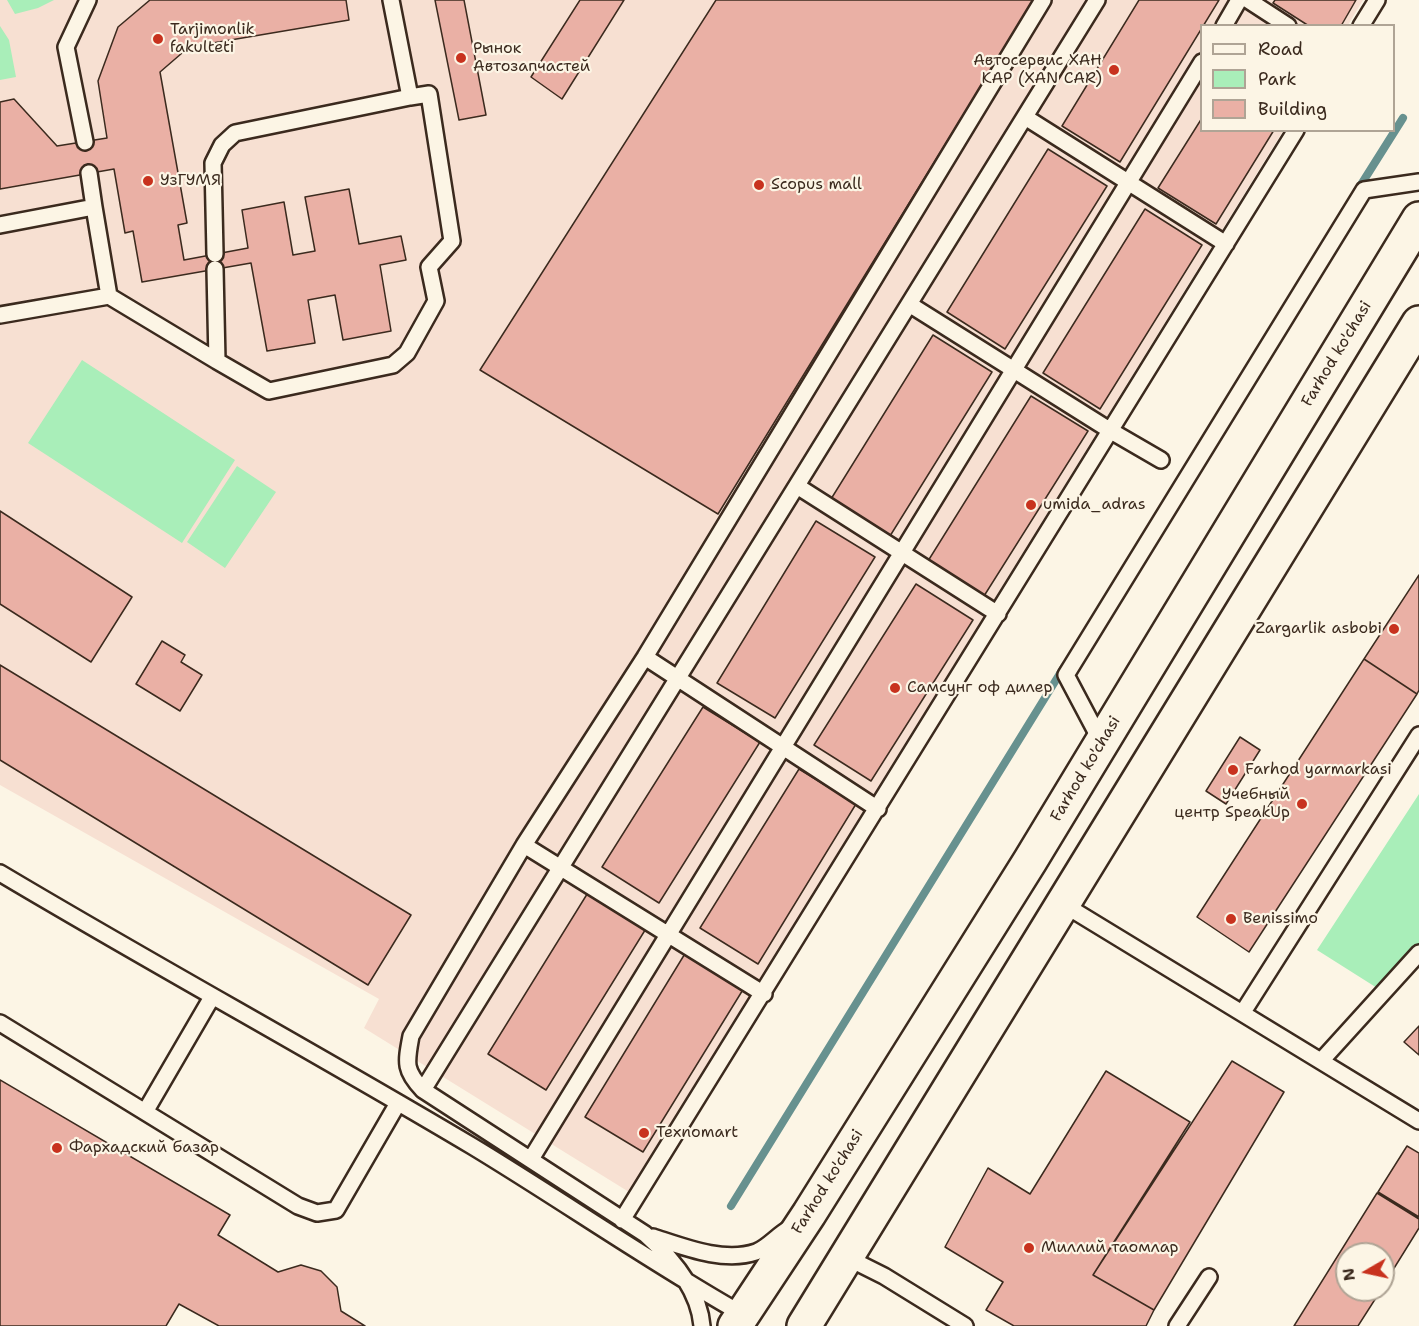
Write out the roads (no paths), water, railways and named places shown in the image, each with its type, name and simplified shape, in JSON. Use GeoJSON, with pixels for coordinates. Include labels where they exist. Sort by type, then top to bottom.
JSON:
{"type":"FeatureCollection","features":[{"type":"Feature","properties":{"kind":"main road","name":"Farhod ko'chasi"},"geometry":{"type":"LineString","coordinates":[[747,1322],[809,1214],[1102,743],[1419,219]]}},
{"type":"Feature","properties":{"kind":"main road"},"geometry":{"type":"LineString","coordinates":[[804,1326],[1419,323]]}},
{"type":"Feature","properties":{"kind":"lane"},"geometry":{"type":"LineString","coordinates":[[85,142],[66,47],[88,0]]}},
{"type":"Feature","properties":{"kind":"lane"},"geometry":{"type":"LineString","coordinates":[[391,0],[410,97]]}},
{"type":"Feature","properties":{"kind":"lane"},"geometry":{"type":"LineString","coordinates":[[702,1326],[687,1283],[670,1257],[645,1234],[423,1090],[410,1076],[407,1056],[411,1036],[524,845],[645,657],[1043,0]]}},
{"type":"Feature","properties":{"kind":"lane"},"geometry":{"type":"LineString","coordinates":[[423,1090],[1097,0]]}},
{"type":"Feature","properties":{"kind":"lane"},"geometry":{"type":"LineString","coordinates":[[1225,24],[1239,0]]}},
{"type":"Feature","properties":{"kind":"lane"},"geometry":{"type":"LineString","coordinates":[[1248,0],[1285,24]]}},
{"type":"Feature","properties":{"kind":"lane"},"geometry":{"type":"LineString","coordinates":[[1362,24],[1377,0]]}},
{"type":"Feature","properties":{"kind":"lane"},"geometry":{"type":"LineString","coordinates":[[531,1160],[1200,65]]}},
{"type":"Feature","properties":{"kind":"lane"},"geometry":{"type":"LineString","coordinates":[[0,315],[109,296],[217,361],[269,391],[393,365],[407,354],[436,301],[429,267],[452,241],[429,94],[235,132],[222,145],[213,162],[217,361]]}},
{"type":"Feature","properties":{"kind":"lane"},"geometry":{"type":"LineString","coordinates":[[1025,117],[1129,180],[1226,244]]}},
{"type":"Feature","properties":{"kind":"lane"},"geometry":{"type":"LineString","coordinates":[[622,1220],[764,994],[1295,132]]}},
{"type":"Feature","properties":{"kind":"lane"},"geometry":{"type":"LineString","coordinates":[[90,173],[109,296]]}},
{"type":"Feature","properties":{"kind":"lane"},"geometry":{"type":"LineString","coordinates":[[1102,743],[1066,675],[1364,190],[1419,182]]}},
{"type":"Feature","properties":{"kind":"lane"},"geometry":{"type":"LineString","coordinates":[[0,225],[94,207]]}},
{"type":"Feature","properties":{"kind":"lane"},"geometry":{"type":"LineString","coordinates":[[909,304],[1161,460]]}},
{"type":"Feature","properties":{"kind":"lane"},"geometry":{"type":"LineString","coordinates":[[797,486],[998,614]]}},
{"type":"Feature","properties":{"kind":"lane"},"geometry":{"type":"LineString","coordinates":[[645,657],[878,809]]}},
{"type":"Feature","properties":{"kind":"lane"},"geometry":{"type":"LineString","coordinates":[[1243,1012],[1419,735]]}},
{"type":"Feature","properties":{"kind":"lane"},"geometry":{"type":"LineString","coordinates":[[524,845],[764,994]]}},
{"type":"Feature","properties":{"kind":"lane"},"geometry":{"type":"LineString","coordinates":[[1,877],[505,1166],[747,1322]]}},
{"type":"Feature","properties":{"kind":"lane"},"geometry":{"type":"LineString","coordinates":[[1063,904],[1419,1121]]}},
{"type":"Feature","properties":{"kind":"lane"},"geometry":{"type":"LineString","coordinates":[[1321,1061],[1419,953]]}},
{"type":"Feature","properties":{"kind":"lane"},"geometry":{"type":"LineString","coordinates":[[145,1112],[212,997]]}},
{"type":"Feature","properties":{"kind":"lane"},"geometry":{"type":"LineString","coordinates":[[0,1023],[298,1206],[317,1213],[336,1210],[398,1103]]}},
{"type":"Feature","properties":{"kind":"lane"},"geometry":{"type":"LineString","coordinates":[[645,1234],[681,1246],[739,1256],[759,1251],[809,1214]]}},
{"type":"Feature","properties":{"kind":"lane"},"geometry":{"type":"LineString","coordinates":[[846,1257],[884,1276],[965,1326]]}},
{"type":"Feature","properties":{"kind":"lane"},"geometry":{"type":"LineString","coordinates":[[1177,1326],[1209,1277]]}},
{"type":"Feature","properties":{"kind":"waterway"},"geometry":{"type":"LineString","coordinates":[[1395,131],[1403,118]]}},
{"type":"Feature","properties":{"kind":"waterway"},"geometry":{"type":"LineString","coordinates":[[1357,191],[1394,132]]}},
{"type":"Feature","properties":{"kind":"waterway"},"geometry":{"type":"LineString","coordinates":[[731,1206],[1064,667]]}},
{"type":"Feature","properties":{"kind":"place","name":"Tarjimonlik fakulteti"},"geometry":{"type":"Point","coordinates":[158,39]}},
{"type":"Feature","properties":{"kind":"place","name":"Рынок Автозапчастей"},"geometry":{"type":"Point","coordinates":[461,58]}},
{"type":"Feature","properties":{"kind":"place","name":"Автосервис ХАН КАР (XAN CAR)"},"geometry":{"type":"Point","coordinates":[1114,70]}},
{"type":"Feature","properties":{"kind":"place","name":"УзГУМЯ"},"geometry":{"type":"Point","coordinates":[148,181]}},
{"type":"Feature","properties":{"kind":"place","name":"Scopus mall"},"geometry":{"type":"Point","coordinates":[759,185]}},
{"type":"Feature","properties":{"kind":"place","name":"umida_adras"},"geometry":{"type":"Point","coordinates":[1031,505]}},
{"type":"Feature","properties":{"kind":"place","name":"Zargarlik asbobi"},"geometry":{"type":"Point","coordinates":[1394,629]}},
{"type":"Feature","properties":{"kind":"place","name":"Самсунг оф дилер"},"geometry":{"type":"Point","coordinates":[895,688]}},
{"type":"Feature","properties":{"kind":"place","name":"Farhod yarmarkasi"},"geometry":{"type":"Point","coordinates":[1233,770]}},
{"type":"Feature","properties":{"kind":"place","name":"Учебный центр SpeakUp"},"geometry":{"type":"Point","coordinates":[1302,804]}},
{"type":"Feature","properties":{"kind":"place","name":"Benissimo"},"geometry":{"type":"Point","coordinates":[1231,919]}},
{"type":"Feature","properties":{"kind":"place","name":"Texnomart"},"geometry":{"type":"Point","coordinates":[644,1133]}},
{"type":"Feature","properties":{"kind":"place","name":"Фархадский базар"},"geometry":{"type":"Point","coordinates":[57,1148]}},
{"type":"Feature","properties":{"kind":"place","name":"Миллий таомлар"},"geometry":{"type":"Point","coordinates":[1029,1248]}}]}
